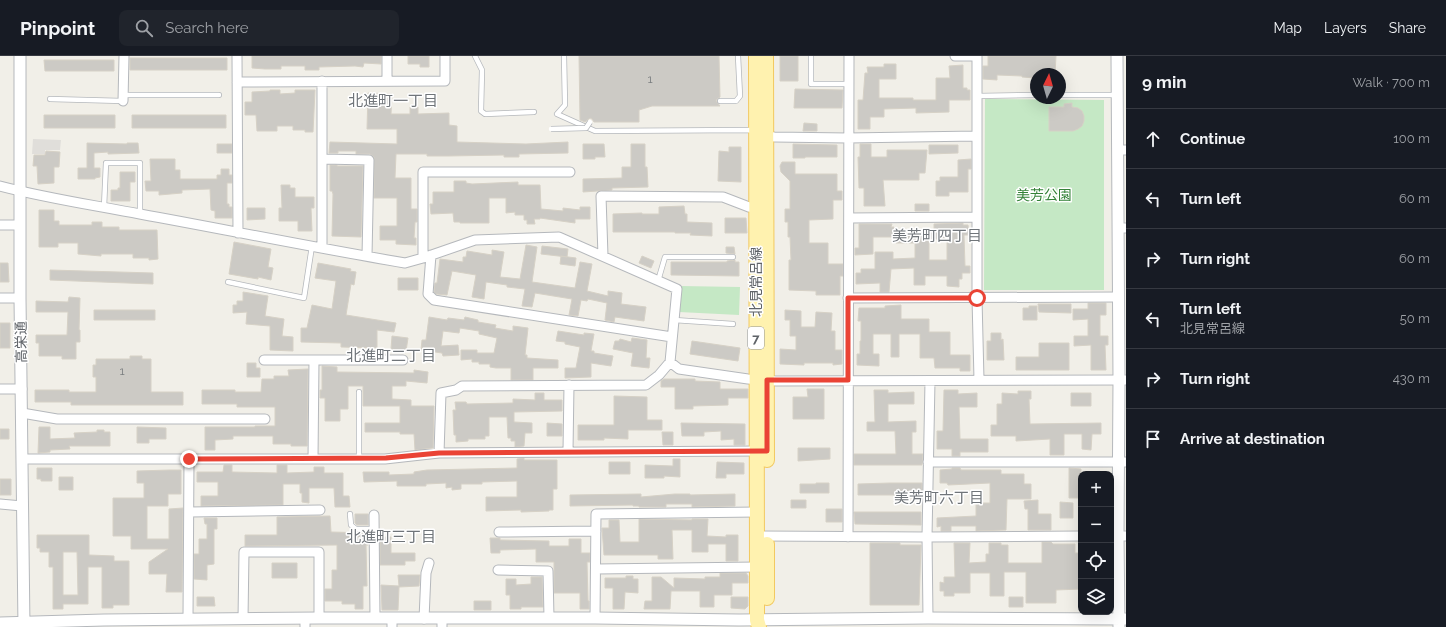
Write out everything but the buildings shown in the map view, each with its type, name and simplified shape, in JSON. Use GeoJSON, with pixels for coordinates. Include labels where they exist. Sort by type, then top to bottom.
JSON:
{"type":"FeatureCollection","features":[{"type":"Feature","properties":{"kind":"main road","name":"北見常呂線"},"geometry":{"type":"LineString","coordinates":[[756,56],[761,133],[762,623]]}},
{"type":"Feature","properties":{"kind":"main road","name":"北見常呂線"},"geometry":{"type":"LineString","coordinates":[[761,133],[766,56]]}},
{"type":"Feature","properties":{"kind":"main road","name":"北見常呂線"},"geometry":{"type":"LineString","coordinates":[[762,451],[758,512],[762,536],[757,567],[762,623]]}},
{"type":"Feature","properties":{"kind":"street","name":"高栄通"},"geometry":{"type":"LineString","coordinates":[[20,56],[20,298],[24,625]]}},
{"type":"Feature","properties":{"kind":"street"},"geometry":{"type":"LineString","coordinates":[[123,98],[124,56]]}},
{"type":"Feature","properties":{"kind":"street"},"geometry":{"type":"LineString","coordinates":[[237,56],[238,233]]}},
{"type":"Feature","properties":{"kind":"street"},"geometry":{"type":"LineString","coordinates":[[387,56],[387,80]]}},
{"type":"Feature","properties":{"kind":"street"},"geometry":{"type":"LineString","coordinates":[[237,82],[387,80],[445,81],[445,56]]}},
{"type":"Feature","properties":{"kind":"street"},"geometry":{"type":"LineString","coordinates":[[848,537],[849,56]]}},
{"type":"Feature","properties":{"kind":"street"},"geometry":{"type":"LineString","coordinates":[[955,56],[977,56],[977,298],[979,380]]}},
{"type":"Feature","properties":{"kind":"street"},"geometry":{"type":"LineString","coordinates":[[0,623],[24,625],[104,624],[188,619],[213,623],[243,619],[305,623],[319,618],[375,618],[392,623],[424,619],[442,623],[553,621],[595,618],[762,623],[928,618],[943,623],[1121,621],[1118,536],[1122,462],[1123,380],[1118,297],[1122,228],[1122,150],[1117,56]]}},
{"type":"Feature","properties":{"kind":"street"},"geometry":{"type":"LineString","coordinates":[[322,81],[322,248]]}},
{"type":"Feature","properties":{"kind":"street"},"geometry":{"type":"LineString","coordinates":[[761,133],[774,137],[848,138],[977,136]]}},
{"type":"Feature","properties":{"kind":"street"},"geometry":{"type":"LineString","coordinates":[[323,159],[369,160],[367,256]]}},
{"type":"Feature","properties":{"kind":"street"},"geometry":{"type":"LineString","coordinates":[[570,172],[422,172],[428,294],[434,300],[672,337]]}},
{"type":"Feature","properties":{"kind":"street"},"geometry":{"type":"LineString","coordinates":[[0,186],[20,192],[238,233],[405,262],[427,257],[475,240],[559,237],[677,289],[670,362],[659,375],[646,385],[462,386],[456,390],[441,392],[439,453]]}},
{"type":"Feature","properties":{"kind":"street"},"geometry":{"type":"LineString","coordinates":[[603,256],[601,196],[723,196],[761,209]]}},
{"type":"Feature","properties":{"kind":"street"},"geometry":{"type":"LineString","coordinates":[[849,218],[977,217]]}},
{"type":"Feature","properties":{"kind":"street"},"geometry":{"type":"LineString","coordinates":[[0,225],[20,225]]}},
{"type":"Feature","properties":{"kind":"street"},"geometry":{"type":"LineString","coordinates":[[848,298],[1118,297]]}},
{"type":"Feature","properties":{"kind":"street"},"geometry":{"type":"LineString","coordinates":[[0,298],[20,298]]}},
{"type":"Feature","properties":{"kind":"street"},"geometry":{"type":"LineString","coordinates":[[264,360],[403,360]]}},
{"type":"Feature","properties":{"kind":"street"},"geometry":{"type":"LineString","coordinates":[[313,459],[314,360]]}},
{"type":"Feature","properties":{"kind":"street"},"geometry":{"type":"LineString","coordinates":[[670,362],[678,369],[762,379],[930,381],[1123,380]]}},
{"type":"Feature","properties":{"kind":"street"},"geometry":{"type":"LineString","coordinates":[[928,618],[927,538],[930,381]]}},
{"type":"Feature","properties":{"kind":"street"},"geometry":{"type":"LineString","coordinates":[[568,451],[569,385]]}},
{"type":"Feature","properties":{"kind":"street"},"geometry":{"type":"LineString","coordinates":[[0,389],[22,389]]}},
{"type":"Feature","properties":{"kind":"street"},"geometry":{"type":"LineString","coordinates":[[22,413],[57,419],[265,419]]}},
{"type":"Feature","properties":{"kind":"street"},"geometry":{"type":"LineString","coordinates":[[22,460],[359,459],[439,453],[568,451],[762,451]]}},
{"type":"Feature","properties":{"kind":"street"},"geometry":{"type":"LineString","coordinates":[[188,619],[190,512],[189,459]]}},
{"type":"Feature","properties":{"kind":"street"},"geometry":{"type":"LineString","coordinates":[[928,462],[1122,462]]}},
{"type":"Feature","properties":{"kind":"street"},"geometry":{"type":"LineString","coordinates":[[0,504],[22,506]]}},
{"type":"Feature","properties":{"kind":"street"},"geometry":{"type":"LineString","coordinates":[[190,512],[320,510]]}},
{"type":"Feature","properties":{"kind":"street"},"geometry":{"type":"LineString","coordinates":[[595,618],[596,514],[758,512]]}},
{"type":"Feature","properties":{"kind":"street"},"geometry":{"type":"LineString","coordinates":[[374,515],[375,618]]}},
{"type":"Feature","properties":{"kind":"street"},"geometry":{"type":"LineString","coordinates":[[499,532],[596,531]]}},
{"type":"Feature","properties":{"kind":"street"},"geometry":{"type":"LineString","coordinates":[[762,536],[927,538],[1078,536]]}},
{"type":"Feature","properties":{"kind":"street"},"geometry":{"type":"LineString","coordinates":[[243,619],[244,552],[319,552],[319,618]]}},
{"type":"Feature","properties":{"kind":"street"},"geometry":{"type":"LineString","coordinates":[[424,619],[426,573],[429,563]]}},
{"type":"Feature","properties":{"kind":"street"},"geometry":{"type":"LineString","coordinates":[[596,569],[757,567]]}},
{"type":"Feature","properties":{"kind":"street"},"geometry":{"type":"LineString","coordinates":[[498,570],[548,571],[553,621]]}},
{"type":"Feature","properties":{"kind":"lane"},"geometry":{"type":"LineString","coordinates":[[475,56],[482,70],[481,111],[485,114],[534,112]]}},
{"type":"Feature","properties":{"kind":"lane"},"geometry":{"type":"LineString","coordinates":[[564,56],[565,105],[557,114],[595,131],[749,130],[761,133]]}},
{"type":"Feature","properties":{"kind":"lane"},"geometry":{"type":"LineString","coordinates":[[720,101],[736,101],[740,96],[738,56]]}},
{"type":"Feature","properties":{"kind":"lane"},"geometry":{"type":"LineString","coordinates":[[811,56],[811,84],[848,84]]}},
{"type":"Feature","properties":{"kind":"lane"},"geometry":{"type":"LineString","coordinates":[[50,99],[219,95]]}},
{"type":"Feature","properties":{"kind":"lane"},"geometry":{"type":"LineString","coordinates":[[977,96],[1030,95]]}},
{"type":"Feature","properties":{"kind":"lane"},"geometry":{"type":"LineString","coordinates":[[1066,95],[1118,95]]}},
{"type":"Feature","properties":{"kind":"lane"},"geometry":{"type":"LineString","coordinates":[[551,129],[586,128],[590,122]]}},
{"type":"Feature","properties":{"kind":"lane"},"geometry":{"type":"LineString","coordinates":[[104,207],[106,163],[140,163],[140,214]]}},
{"type":"Feature","properties":{"kind":"lane"},"geometry":{"type":"LineString","coordinates":[[228,282],[304,298],[312,246]]}},
{"type":"Feature","properties":{"kind":"lane"},"geometry":{"type":"LineString","coordinates":[[658,281],[665,257],[733,257]]}},
{"type":"Feature","properties":{"kind":"lane"},"geometry":{"type":"LineString","coordinates":[[674,320],[733,324]]}},
{"type":"Feature","properties":{"kind":"lane"},"geometry":{"type":"LineString","coordinates":[[359,392],[359,459]]}},
{"type":"Feature","properties":{"kind":"lane"},"geometry":{"type":"LineString","coordinates":[[350,514],[351,525],[356,529],[374,529]]}},
{"type":"Feature","properties":{"kind":"shaded area"},"geometry":{"type":"Polygon","coordinates":[[[33,139],[61,140],[60,150],[45,150],[45,154],[32,154],[33,139]]]}},
{"type":"Feature","properties":{"kind":"green space","name":"美芳公園"},"geometry":{"type":"Polygon","coordinates":[[[985,99],[1030,99],[1030,104],[1066,104],[1066,100],[1104,100],[1104,290],[984,290],[985,99]]]}},
{"type":"Feature","properties":{"kind":"green space"},"geometry":{"type":"Polygon","coordinates":[[[681,286],[740,287],[739,315],[679,312],[681,286]]]}},
{"type":"Feature","properties":{"kind":"district","name":"北進町一丁目"},"geometry":{"type":"Point","coordinates":[393,101]}},
{"type":"Feature","properties":{"kind":"district","name":"美芳町四丁目"},"geometry":{"type":"Point","coordinates":[937,236]}},
{"type":"Feature","properties":{"kind":"district","name":"北進町二丁目"},"geometry":{"type":"Point","coordinates":[391,356]}},
{"type":"Feature","properties":{"kind":"district","name":"美芳町六丁目"},"geometry":{"type":"Point","coordinates":[939,498]}},
{"type":"Feature","properties":{"kind":"district","name":"北進町三丁目"},"geometry":{"type":"Point","coordinates":[391,537]}},
{"type":"Feature","properties":{"kind":"route"},"geometry":{"type":"LineString","coordinates":[[189,459],[386,458],[439,453],[568,451],[767,451],[767,380],[848,380],[848,298],[977,298]]}}]}
